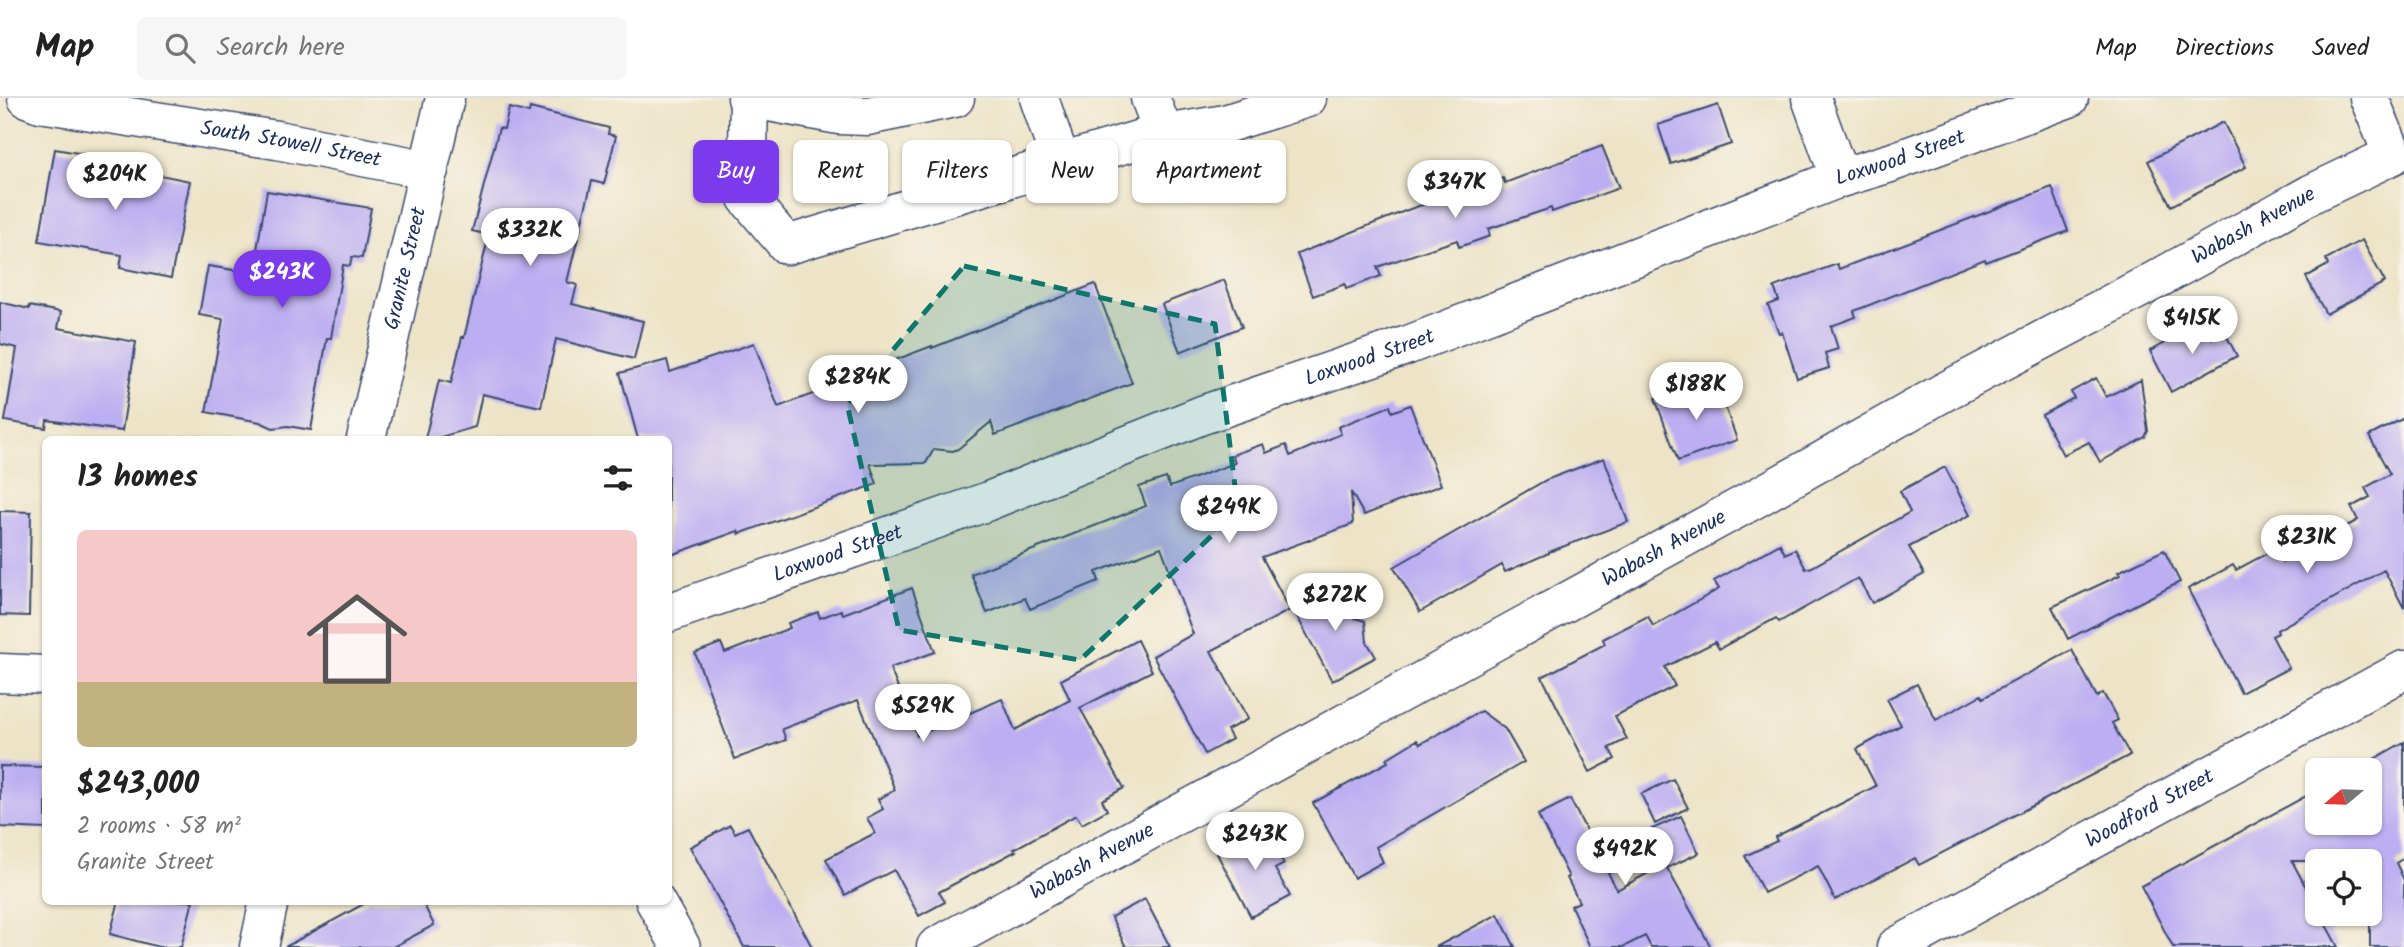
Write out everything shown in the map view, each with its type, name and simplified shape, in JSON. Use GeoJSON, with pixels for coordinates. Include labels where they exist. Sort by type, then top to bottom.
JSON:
{"type":"FeatureCollection","features":[{"type":"Feature","properties":{"kind":"street","name":"South Stowell Street"},"geometry":{"type":"LineString","coordinates":[[27,98],[40,103],[277,140],[429,170]]}},
{"type":"Feature","properties":{"kind":"street","name":"Granite Street"},"geometry":{"type":"LineString","coordinates":[[367,436],[445,98]]}},
{"type":"Feature","properties":{"kind":"street"},"geometry":{"type":"LineString","coordinates":[[956,98],[868,116],[839,115],[748,98],[747,198],[787,245],[1026,173]]}},
{"type":"Feature","properties":{"kind":"street"},"geometry":{"type":"LineString","coordinates":[[1039,98],[1053,140]]}},
{"type":"Feature","properties":{"kind":"street"},"geometry":{"type":"LineString","coordinates":[[1150,98],[1164,134]]}},
{"type":"Feature","properties":{"kind":"street"},"geometry":{"type":"LineString","coordinates":[[1811,98],[1840,178]]}},
{"type":"Feature","properties":{"kind":"street","name":"Loxwood Street"},"geometry":{"type":"LineString","coordinates":[[672,612],[986,502],[1202,415],[1408,345],[1840,178],[1890,163],[2069,98]]}},
{"type":"Feature","properties":{"kind":"street","name":"Wabash Avenue"},"geometry":{"type":"LineString","coordinates":[[936,947],[1944,393],[2311,194],[2393,155],[2369,98]]}},
{"type":"Feature","properties":{"kind":"street"},"geometry":{"type":"LineString","coordinates":[[1118,146],[1149,137],[1225,124],[1282,102]]}},
{"type":"Feature","properties":{"kind":"street","name":"Woodford Street"},"geometry":{"type":"LineString","coordinates":[[1896,947],[2404,670]]}},
{"type":"Feature","properties":{"kind":"street"},"geometry":{"type":"LineString","coordinates":[[0,673],[42,675]]}},
{"type":"Feature","properties":{"kind":"street"},"geometry":{"type":"LineString","coordinates":[[260,947],[268,905]]}},
{"type":"Feature","properties":{"kind":"street"},"geometry":{"type":"LineString","coordinates":[[657,905],[681,947]]}},
{"type":"Feature","properties":{"kind":"highlighted area"},"geometry":{"type":"Polygon","coordinates":[[[964,266],[1215,324],[1238,511],[1080,660],[899,630],[847,404],[964,266]]]}},
{"type":"Feature","properties":{"kind":"building"},"geometry":{"type":"Polygon","coordinates":[[[1718,105],[1731,144],[1671,164],[1658,125],[1718,105]]]}},
{"type":"Feature","properties":{"kind":"building"},"geometry":{"type":"Polygon","coordinates":[[[509,108],[529,113],[530,108],[609,128],[608,134],[616,136],[604,184],[592,181],[567,282],[577,285],[572,304],[643,321],[634,359],[556,339],[541,407],[482,394],[475,427],[444,436],[426,436],[439,380],[451,383],[462,337],[464,338],[489,235],[472,231],[499,128],[504,129],[509,108]]]}},
{"type":"Feature","properties":{"kind":"building"},"geometry":{"type":"Polygon","coordinates":[[[2223,122],[2246,167],[2171,206],[2148,161],[2223,122]]]}},
{"type":"Feature","properties":{"kind":"building"},"geometry":{"type":"Polygon","coordinates":[[[1602,146],[1619,188],[1552,212],[1551,208],[1488,229],[1490,236],[1459,247],[1457,240],[1377,267],[1381,276],[1346,289],[1345,284],[1313,296],[1297,254],[1410,209],[1503,178],[1505,183],[1602,146]]]}},
{"type":"Feature","properties":{"kind":"building"},"geometry":{"type":"Polygon","coordinates":[[[55,149],[96,156],[95,162],[190,181],[171,278],[120,268],[122,255],[39,241],[55,149]]]}},
{"type":"Feature","properties":{"kind":"building"},"geometry":{"type":"Polygon","coordinates":[[[2052,187],[2068,231],[1986,262],[1985,259],[1854,311],[1856,317],[1831,326],[1838,349],[1825,353],[1829,368],[1797,378],[1782,332],[1779,333],[1768,305],[1779,301],[1774,287],[1837,264],[1839,269],[2052,187]]]}},
{"type":"Feature","properties":{"kind":"building"},"geometry":{"type":"Polygon","coordinates":[[[267,191],[371,208],[362,258],[352,257],[350,266],[343,265],[331,338],[327,338],[311,430],[288,426],[273,428],[260,422],[206,412],[223,319],[199,315],[208,266],[253,273],[267,191]]]}},
{"type":"Feature","properties":{"kind":"building"},"geometry":{"type":"Polygon","coordinates":[[[2362,240],[2385,282],[2326,314],[2306,277],[2328,265],[2326,259],[2362,240]]]}},
{"type":"Feature","properties":{"kind":"building"},"geometry":{"type":"Polygon","coordinates":[[[1224,280],[1242,327],[1180,352],[1162,304],[1224,280]]]}},
{"type":"Feature","properties":{"kind":"building"},"geometry":{"type":"Polygon","coordinates":[[[1095,284],[1132,383],[995,435],[991,422],[958,449],[934,449],[926,463],[870,464],[877,484],[739,534],[738,531],[672,555],[672,436],[637,436],[620,373],[667,360],[670,372],[754,343],[778,407],[1095,284]]]}},
{"type":"Feature","properties":{"kind":"building"},"geometry":{"type":"Polygon","coordinates":[[[0,302],[29,309],[29,306],[61,312],[58,328],[136,342],[122,431],[47,420],[46,428],[5,421],[17,348],[0,344],[0,302]]]}},
{"type":"Feature","properties":{"kind":"building"},"geometry":{"type":"Polygon","coordinates":[[[2204,322],[2212,338],[2224,331],[2237,356],[2171,392],[2150,351],[2204,322]]]}},
{"type":"Feature","properties":{"kind":"building"},"geometry":{"type":"Polygon","coordinates":[[[2096,378],[2106,397],[2141,380],[2148,431],[2145,437],[2100,462],[2089,442],[2063,455],[2042,415],[2074,398],[2071,392],[2096,378]]]}},
{"type":"Feature","properties":{"kind":"building"},"geometry":{"type":"Polygon","coordinates":[[[1684,387],[1688,398],[1718,387],[1737,440],[1678,461],[1655,398],[1684,387]]]}},
{"type":"Feature","properties":{"kind":"building"},"geometry":{"type":"Polygon","coordinates":[[[1410,405],[1441,485],[1364,515],[1351,492],[1353,524],[1262,557],[1290,610],[1211,651],[1248,719],[1227,730],[1232,739],[1205,754],[1153,656],[1193,634],[1161,547],[1096,572],[1099,581],[1030,609],[1025,598],[987,613],[971,574],[1146,506],[1139,487],[1166,478],[1170,487],[1235,463],[1232,455],[1263,444],[1266,453],[1286,445],[1290,456],[1341,434],[1338,427],[1390,406],[1392,412],[1410,405]]]}},
{"type":"Feature","properties":{"kind":"building"},"geometry":{"type":"Polygon","coordinates":[[[2404,418],[2404,608],[2384,570],[2277,630],[2278,633],[2272,636],[2289,668],[2241,693],[2188,589],[2233,565],[2236,570],[2275,549],[2282,562],[2358,520],[2351,507],[2370,497],[2365,488],[2390,474],[2369,436],[2404,418]]]}},
{"type":"Feature","properties":{"kind":"building"},"geometry":{"type":"Polygon","coordinates":[[[1604,458],[1628,522],[1505,572],[1502,565],[1420,612],[1394,567],[1546,480],[1604,458]]]}},
{"type":"Feature","properties":{"kind":"building"},"geometry":{"type":"Polygon","coordinates":[[[1945,467],[1970,515],[1909,547],[1924,574],[1872,603],[1858,578],[1779,622],[1776,618],[1719,649],[1715,642],[1665,667],[1675,686],[1615,716],[1627,739],[1609,748],[1615,759],[1590,772],[1542,677],[1605,644],[1603,639],[1648,616],[1653,626],[1719,589],[1714,581],[1780,544],[1785,554],[1795,549],[1806,569],[1812,567],[1910,512],[1900,491],[1945,467]]]}},
{"type":"Feature","properties":{"kind":"building"},"geometry":{"type":"Polygon","coordinates":[[[0,511],[31,512],[29,616],[0,615],[0,511]]]}},
{"type":"Feature","properties":{"kind":"building"},"geometry":{"type":"Polygon","coordinates":[[[2164,550],[2180,582],[2068,639],[2052,607],[2120,575],[2118,572],[2164,550]]]}},
{"type":"Feature","properties":{"kind":"building"},"geometry":{"type":"Polygon","coordinates":[[[1335,586],[1352,617],[1365,621],[1367,642],[1376,657],[1332,681],[1293,609],[1335,586]]]}},
{"type":"Feature","properties":{"kind":"building"},"geometry":{"type":"Polygon","coordinates":[[[912,588],[935,652],[890,668],[917,736],[1002,699],[1015,730],[1070,700],[1061,680],[1137,640],[1152,671],[1080,708],[1124,788],[1102,800],[1107,810],[1082,824],[1076,815],[1014,849],[1016,851],[939,892],[945,902],[919,916],[894,870],[845,895],[826,859],[875,833],[867,818],[883,809],[878,799],[895,790],[858,700],[782,729],[786,740],[735,759],[695,653],[721,643],[725,653],[790,628],[788,623],[818,612],[820,618],[841,610],[843,614],[912,588]]]}},
{"type":"Feature","properties":{"kind":"building"},"geometry":{"type":"Polygon","coordinates":[[[2072,650],[2097,697],[2103,693],[2118,720],[2112,723],[2130,755],[1919,865],[1915,858],[1835,900],[1818,866],[1764,893],[1745,856],[1777,841],[1775,837],[1876,786],[1857,749],[1901,725],[1887,699],[1917,684],[1936,720],[2072,650]]]}},
{"type":"Feature","properties":{"kind":"building"},"geometry":{"type":"Polygon","coordinates":[[[1481,711],[1505,729],[1524,762],[1376,847],[1383,862],[1354,878],[1313,803],[1388,762],[1386,759],[1417,740],[1420,744],[1481,711]]]}},
{"type":"Feature","properties":{"kind":"building"},"geometry":{"type":"Polygon","coordinates":[[[2404,742],[2404,858],[2396,863],[2404,880],[2404,947],[2370,947],[2370,926],[2382,926],[2382,849],[2305,849],[2305,861],[2292,861],[2305,885],[2305,926],[2327,926],[2338,947],[2173,947],[2141,886],[2305,797],[2305,835],[2382,835],[2382,758],[2376,758],[2404,742]]]}},
{"type":"Feature","properties":{"kind":"building"},"geometry":{"type":"Polygon","coordinates":[[[0,766],[42,767],[42,829],[0,827],[0,766]]]}},
{"type":"Feature","properties":{"kind":"building"},"geometry":{"type":"Polygon","coordinates":[[[1673,779],[1688,808],[1655,824],[1641,794],[1673,779]]]}},
{"type":"Feature","properties":{"kind":"building"},"geometry":{"type":"Polygon","coordinates":[[[1570,799],[1617,890],[1665,864],[1650,830],[1681,816],[1699,853],[1667,868],[1711,947],[1651,947],[1645,936],[1623,947],[1590,947],[1571,906],[1579,902],[1538,815],[1570,799]]]}},
{"type":"Feature","properties":{"kind":"building"},"geometry":{"type":"Polygon","coordinates":[[[730,825],[735,833],[748,827],[812,947],[744,947],[690,847],[730,825]]]}},
{"type":"Feature","properties":{"kind":"building"},"geometry":{"type":"Polygon","coordinates":[[[1264,828],[1284,864],[1275,869],[1290,896],[1251,917],[1217,854],[1264,828]]]}},
{"type":"Feature","properties":{"kind":"building"},"geometry":{"type":"Polygon","coordinates":[[[1145,899],[1170,947],[1126,947],[1111,917],[1145,899]]]}},
{"type":"Feature","properties":{"kind":"building"},"geometry":{"type":"Polygon","coordinates":[[[118,905],[192,905],[181,947],[159,947],[110,934],[118,905]]]}},
{"type":"Feature","properties":{"kind":"building"},"geometry":{"type":"Polygon","coordinates":[[[362,905],[424,905],[434,925],[393,947],[285,947],[362,905]]]}},
{"type":"Feature","properties":{"kind":"building"},"geometry":{"type":"Polygon","coordinates":[[[1498,914],[1515,947],[1436,947],[1498,914]]]}}]}
